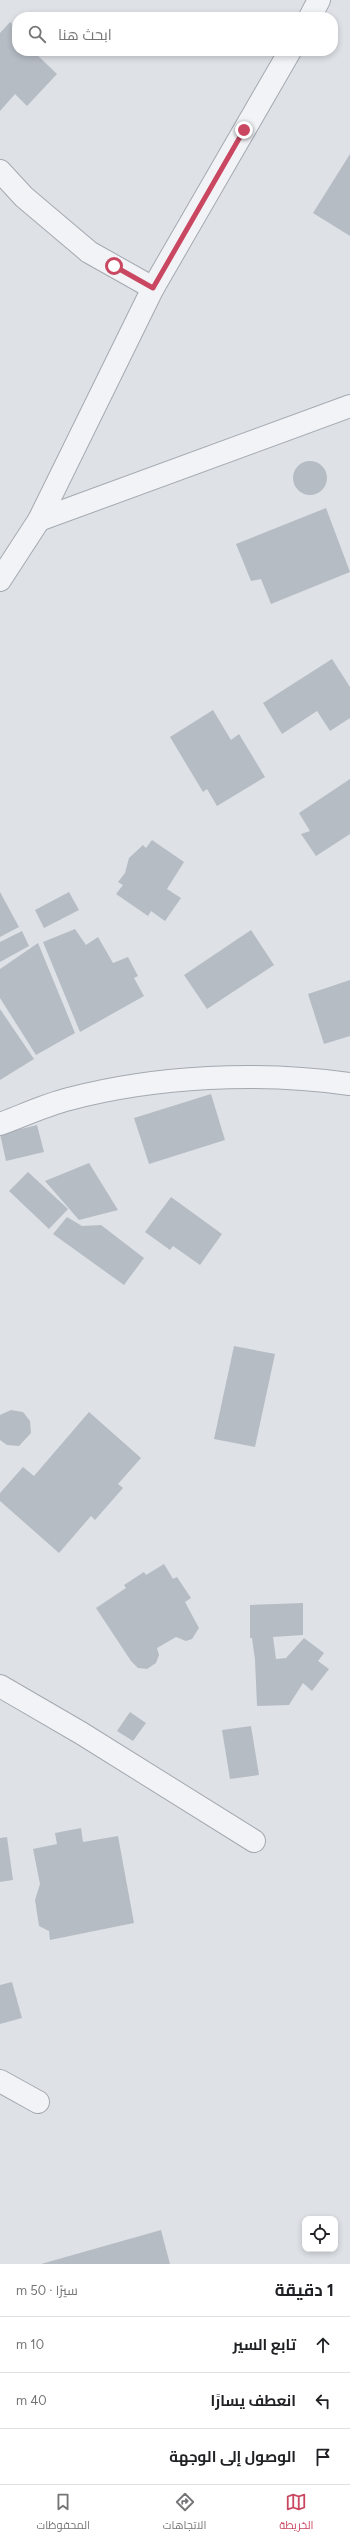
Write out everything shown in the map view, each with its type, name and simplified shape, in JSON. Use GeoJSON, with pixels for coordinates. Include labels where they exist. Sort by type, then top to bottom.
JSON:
{"type":"FeatureCollection","features":[{"type":"Feature","properties":{"kind":"street"},"geometry":{"type":"LineString","coordinates":[[313,12],[319,0]]}},
{"type":"Feature","properties":{"kind":"street"},"geometry":{"type":"LineString","coordinates":[[0,580],[39,520],[153,288],[287,56]]}},
{"type":"Feature","properties":{"kind":"street"},"geometry":{"type":"LineString","coordinates":[[0,171],[24,197],[89,252],[153,288]]}},
{"type":"Feature","properties":{"kind":"street"},"geometry":{"type":"LineString","coordinates":[[39,520],[350,406]]}},
{"type":"Feature","properties":{"kind":"street"},"geometry":{"type":"LineString","coordinates":[[0,1124],[67,1099],[136,1084],[270,1076],[350,1084]]}},
{"type":"Feature","properties":{"kind":"street"},"geometry":{"type":"LineString","coordinates":[[0,1686],[81,1733],[254,1841]]}},
{"type":"Feature","properties":{"kind":"street"},"geometry":{"type":"LineString","coordinates":[[0,2081],[38,2102]]}},
{"type":"Feature","properties":{"kind":"building"},"geometry":{"type":"Polygon","coordinates":[[[10,22],[12,24],[12,56],[38,56],[57,74],[27,106],[15,94],[0,111],[0,33],[10,22]]]}},
{"type":"Feature","properties":{"kind":"building"},"geometry":{"type":"Polygon","coordinates":[[[350,154],[350,236],[313,213],[350,154]]]}},
{"type":"Feature","properties":{"kind":"building"},"geometry":{"type":"Polygon","coordinates":[[[307,461],[313,461],[317,462],[324,468],[327,478],[326,485],[320,492],[313,495],[307,495],[303,494],[296,488],[293,481],[293,475],[294,471],[300,464],[307,461]]]}},
{"type":"Feature","properties":{"kind":"building"},"geometry":{"type":"Polygon","coordinates":[[[326,508],[350,572],[271,604],[261,579],[251,581],[236,544],[326,508]]]}},
{"type":"Feature","properties":{"kind":"building"},"geometry":{"type":"Polygon","coordinates":[[[332,659],[350,687],[350,718],[330,731],[317,711],[282,734],[263,703],[332,659]]]}},
{"type":"Feature","properties":{"kind":"building"},"geometry":{"type":"Polygon","coordinates":[[[213,710],[231,740],[239,734],[265,777],[217,806],[207,789],[203,792],[170,737],[213,710]]]}},
{"type":"Feature","properties":{"kind":"building"},"geometry":{"type":"Polygon","coordinates":[[[350,779],[350,834],[316,856],[301,834],[310,831],[299,813],[350,779]]]}},
{"type":"Feature","properties":{"kind":"building"},"geometry":{"type":"Polygon","coordinates":[[[152,840],[184,862],[167,889],[181,898],[165,921],[151,911],[148,916],[116,894],[123,885],[118,882],[125,873],[129,858],[143,845],[146,848],[152,840]]]}},
{"type":"Feature","properties":{"kind":"building"},"geometry":{"type":"Polygon","coordinates":[[[0,892],[19,927],[0,937],[0,892]]]}},
{"type":"Feature","properties":{"kind":"building"},"geometry":{"type":"Polygon","coordinates":[[[69,892],[79,910],[44,928],[35,910],[69,892]]]}},
{"type":"Feature","properties":{"kind":"building"},"geometry":{"type":"Polygon","coordinates":[[[75,929],[86,945],[98,937],[113,963],[128,957],[138,976],[134,978],[144,996],[80,1032],[43,942],[75,929]]]}},
{"type":"Feature","properties":{"kind":"building"},"geometry":{"type":"Polygon","coordinates":[[[251,930],[274,965],[207,1009],[184,975],[251,930]]]}},
{"type":"Feature","properties":{"kind":"building"},"geometry":{"type":"Polygon","coordinates":[[[22,931],[29,946],[0,962],[0,942],[22,931]]]}},
{"type":"Feature","properties":{"kind":"building"},"geometry":{"type":"Polygon","coordinates":[[[38,943],[75,1033],[36,1055],[0,998],[0,969],[38,943]]]}},
{"type":"Feature","properties":{"kind":"building"},"geometry":{"type":"Polygon","coordinates":[[[350,980],[350,1036],[324,1044],[308,994],[350,980]]]}},
{"type":"Feature","properties":{"kind":"building"},"geometry":{"type":"Polygon","coordinates":[[[0,1009],[34,1059],[0,1080],[0,1009]]]}},
{"type":"Feature","properties":{"kind":"building"},"geometry":{"type":"Polygon","coordinates":[[[211,1094],[225,1140],[149,1164],[134,1118],[211,1094]]]}},
{"type":"Feature","properties":{"kind":"building"},"geometry":{"type":"Polygon","coordinates":[[[37,1125],[44,1152],[6,1161],[0,1134],[37,1125]]]}},
{"type":"Feature","properties":{"kind":"building"},"geometry":{"type":"Polygon","coordinates":[[[89,1163],[118,1210],[79,1220],[45,1181],[89,1163]]]}},
{"type":"Feature","properties":{"kind":"building"},"geometry":{"type":"Polygon","coordinates":[[[28,1172],[68,1209],[49,1229],[9,1191],[28,1172]]]}},
{"type":"Feature","properties":{"kind":"building"},"geometry":{"type":"Polygon","coordinates":[[[171,1197],[222,1234],[200,1265],[173,1246],[170,1250],[145,1232],[171,1197]]]}},
{"type":"Feature","properties":{"kind":"building"},"geometry":{"type":"Polygon","coordinates":[[[67,1217],[82,1226],[101,1225],[144,1258],[124,1285],[53,1234],[67,1217]]]}},
{"type":"Feature","properties":{"kind":"building"},"geometry":{"type":"Polygon","coordinates":[[[234,1346],[275,1354],[255,1447],[214,1439],[234,1346]]]}},
{"type":"Feature","properties":{"kind":"building"},"geometry":{"type":"Polygon","coordinates":[[[11,1410],[23,1412],[30,1421],[31,1433],[19,1446],[7,1445],[0,1440],[0,1415],[11,1410]]]}},
{"type":"Feature","properties":{"kind":"building"},"geometry":{"type":"Polygon","coordinates":[[[89,1412],[141,1458],[118,1484],[123,1488],[95,1520],[91,1516],[59,1553],[0,1501],[0,1493],[23,1467],[34,1476],[89,1412]]]}},
{"type":"Feature","properties":{"kind":"building"},"geometry":{"type":"Polygon","coordinates":[[[164,1564],[173,1579],[177,1577],[191,1598],[185,1602],[199,1628],[192,1639],[186,1641],[176,1637],[157,1648],[159,1655],[156,1663],[147,1669],[138,1668],[131,1661],[96,1608],[126,1588],[124,1585],[144,1572],[146,1575],[164,1564]]]}},
{"type":"Feature","properties":{"kind":"building"},"geometry":{"type":"Polygon","coordinates":[[[303,1603],[303,1635],[273,1637],[276,1659],[286,1658],[304,1638],[324,1653],[318,1661],[329,1669],[312,1691],[303,1683],[289,1705],[257,1706],[255,1660],[252,1638],[250,1638],[250,1605],[303,1603]]]}},
{"type":"Feature","properties":{"kind":"building"},"geometry":{"type":"Polygon","coordinates":[[[130,1712],[146,1723],[133,1741],[117,1731],[130,1712]]]}},
{"type":"Feature","properties":{"kind":"building"},"geometry":{"type":"Polygon","coordinates":[[[251,1726],[259,1775],[230,1779],[222,1730],[251,1726]]]}},
{"type":"Feature","properties":{"kind":"building"},"geometry":{"type":"Polygon","coordinates":[[[81,1828],[83,1842],[118,1836],[134,1923],[50,1940],[49,1931],[39,1926],[35,1900],[40,1884],[33,1849],[57,1844],[55,1833],[81,1828]]]}},
{"type":"Feature","properties":{"kind":"building"},"geometry":{"type":"Polygon","coordinates":[[[7,1837],[13,1880],[0,1882],[0,1838],[7,1837]]]}},
{"type":"Feature","properties":{"kind":"building"},"geometry":{"type":"Polygon","coordinates":[[[12,1982],[22,2018],[0,2024],[0,1985],[12,1982]]]}},
{"type":"Feature","properties":{"kind":"building"},"geometry":{"type":"Polygon","coordinates":[[[161,2230],[170,2264],[41,2264],[161,2230]]]}},
{"type":"Feature","properties":{"kind":"route"},"geometry":{"type":"LineString","coordinates":[[114,266],[153,288],[244,130]]}}]}
